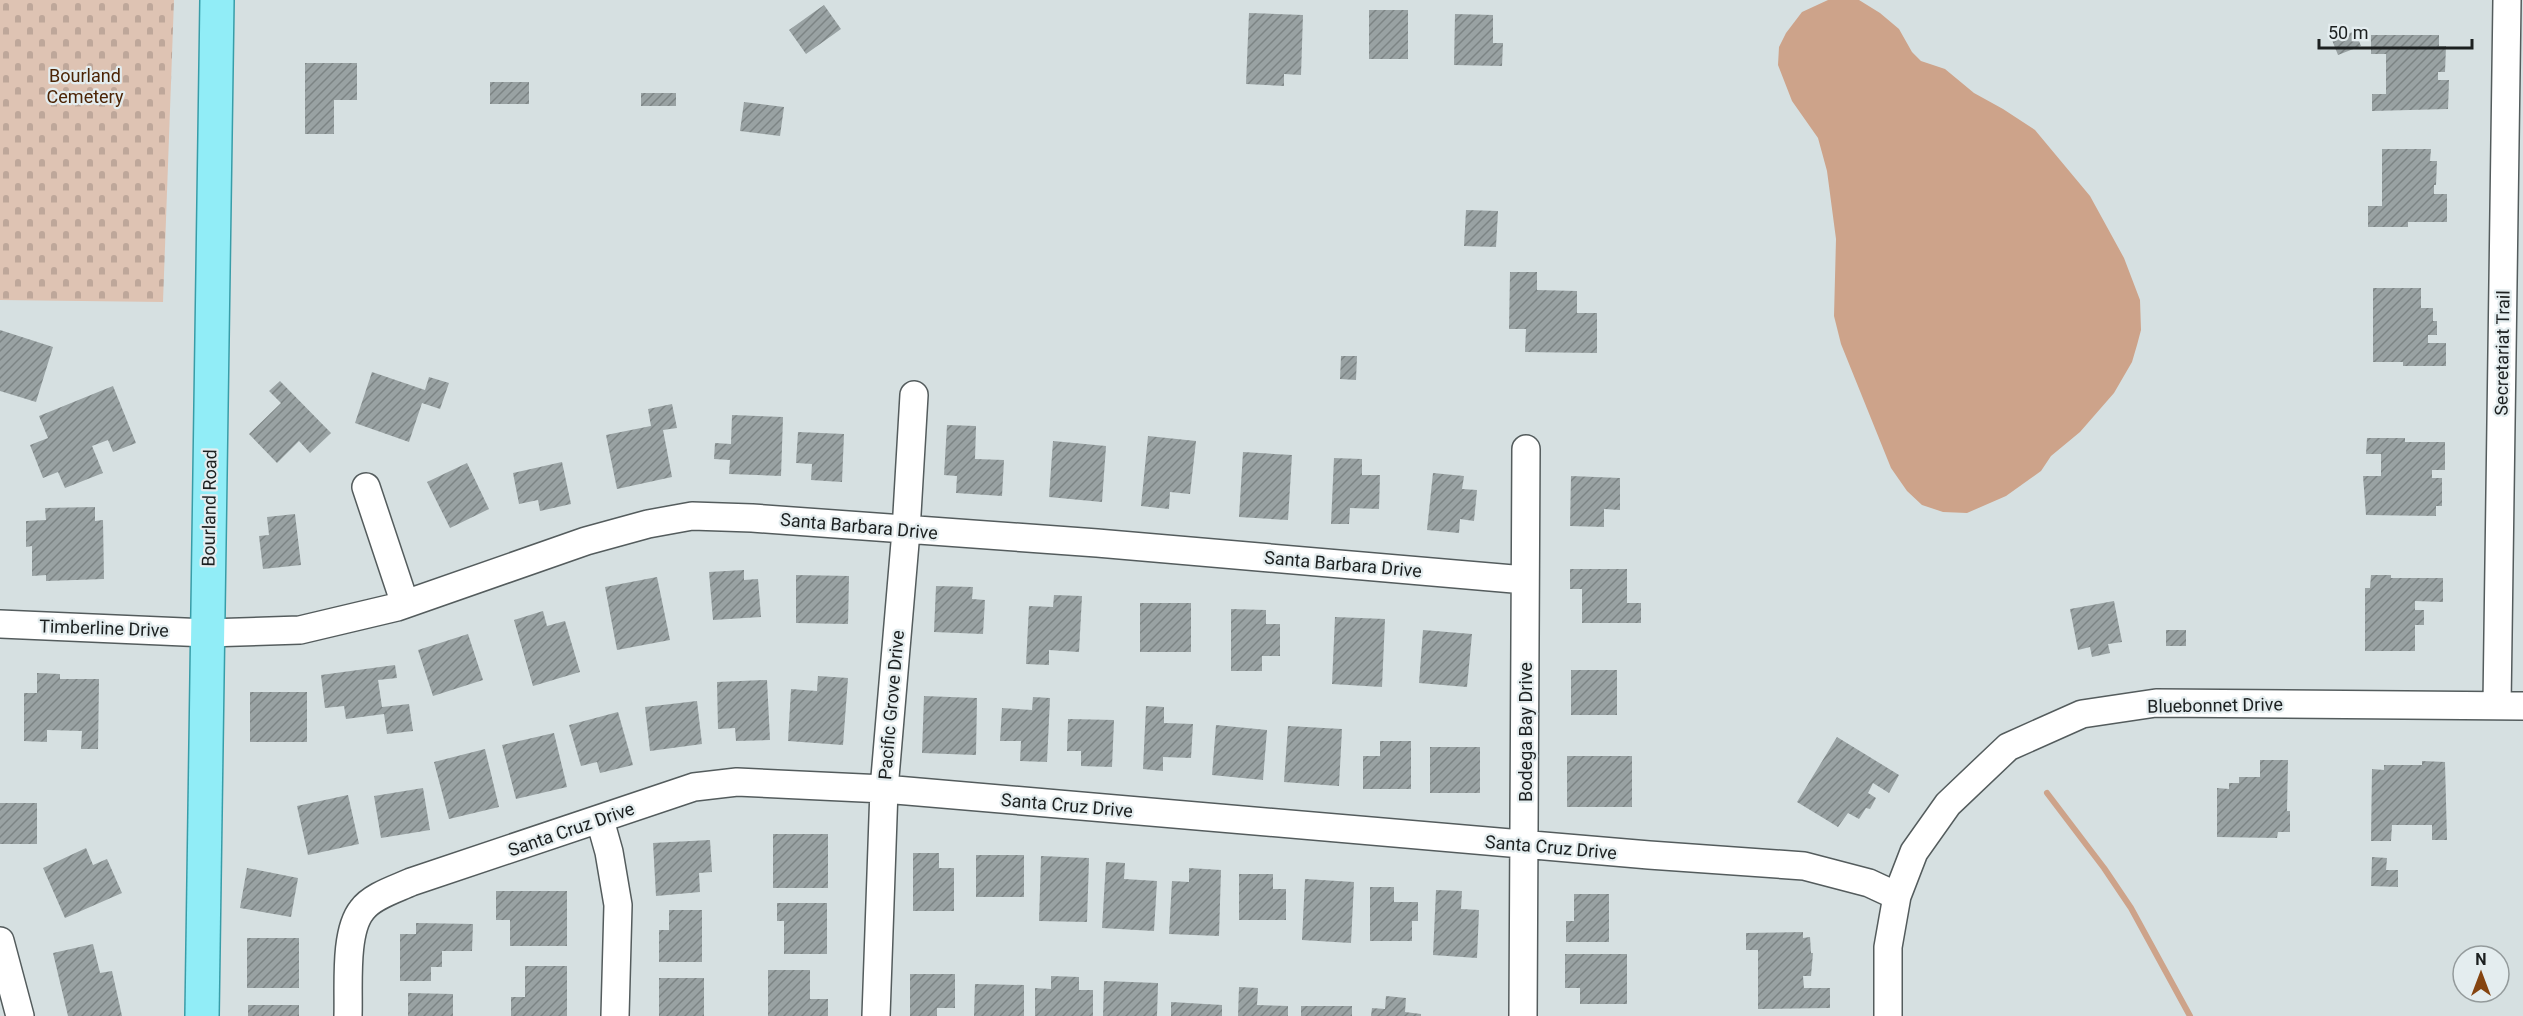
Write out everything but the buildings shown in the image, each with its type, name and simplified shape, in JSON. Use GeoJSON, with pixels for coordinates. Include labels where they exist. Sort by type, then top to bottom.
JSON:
{"type":"FeatureCollection","features":[{"type":"Feature","properties":{"kind":"main road","name":"Bourland Road"},"geometry":{"type":"LineString","coordinates":[[202,1016],[217,0]]}},
{"type":"Feature","properties":{"kind":"street","name":"Secretariat Trail"},"geometry":{"type":"LineString","coordinates":[[2507,0],[2510,706]]}},
{"type":"Feature","properties":{"kind":"street","name":"Pacific Grove Drive"},"geometry":{"type":"LineString","coordinates":[[876,1016],[884,789],[906,531],[914,395]]}},
{"type":"Feature","properties":{"kind":"street","name":"Bodega Bay Drive"},"geometry":{"type":"LineString","coordinates":[[1523,1016],[1526,449]]}},
{"type":"Feature","properties":{"kind":"street"},"geometry":{"type":"LineString","coordinates":[[366,487],[405,604]]}},
{"type":"Feature","properties":{"kind":"street","name":"Santa Barbara Drive"},"geometry":{"type":"LineString","coordinates":[[207,633],[300,630],[405,604],[586,541],[648,524],[692,516],[752,518],[906,531],[1097,543],[1525,580]]}},
{"type":"Feature","properties":{"kind":"street","name":"Timberline Drive"},"geometry":{"type":"LineString","coordinates":[[0,624],[207,633]]}},
{"type":"Feature","properties":{"kind":"street","name":"Bluebonnet Drive"},"geometry":{"type":"LineString","coordinates":[[1888,1016],[1888,947],[1898,896],[1914,852],[1948,804],[2008,747],[2082,714],[2156,703],[2510,706]]}},
{"type":"Feature","properties":{"kind":"street","name":"Santa Cruz Drive"},"geometry":{"type":"LineString","coordinates":[[348,1016],[352,928],[363,908],[384,894],[411,882],[694,787],[737,782],[884,789],[1524,845],[1804,866],[1869,883],[1898,896]]}},
{"type":"Feature","properties":{"kind":"street"},"geometry":{"type":"LineString","coordinates":[[600,819],[609,852],[618,905],[615,1016]]}},
{"type":"Feature","properties":{"kind":"street"},"geometry":{"type":"LineString","coordinates":[[0,941],[20,1016]]}},
{"type":"Feature","properties":{"kind":"green space","name":"Bourland Cemetery"},"geometry":{"type":"Polygon","coordinates":[[[0,0],[174,0],[163,302],[0,300],[0,0]]]}},
{"type":"Feature","properties":{"kind":"shaded area"},"geometry":{"type":"Polygon","coordinates":[[[1828,0],[1859,0],[1880,13],[1899,29],[1912,52],[1921,61],[1945,69],[1974,93],[2035,130],[2090,196],[2124,258],[2140,300],[2141,330],[2137,345],[2132,362],[2114,393],[2080,432],[2051,456],[2041,471],[2006,496],[1967,513],[1943,512],[1922,505],[1907,491],[1891,468],[1841,344],[1834,316],[1836,239],[1827,171],[1818,138],[1792,101],[1778,65],[1779,47],[1786,33],[1802,12],[1828,0]]]}},
{"type":"Feature","properties":{"kind":"waterway"},"geometry":{"type":"LineString","coordinates":[[2047,793],[2131,908],[2190,1016]]}}]}
